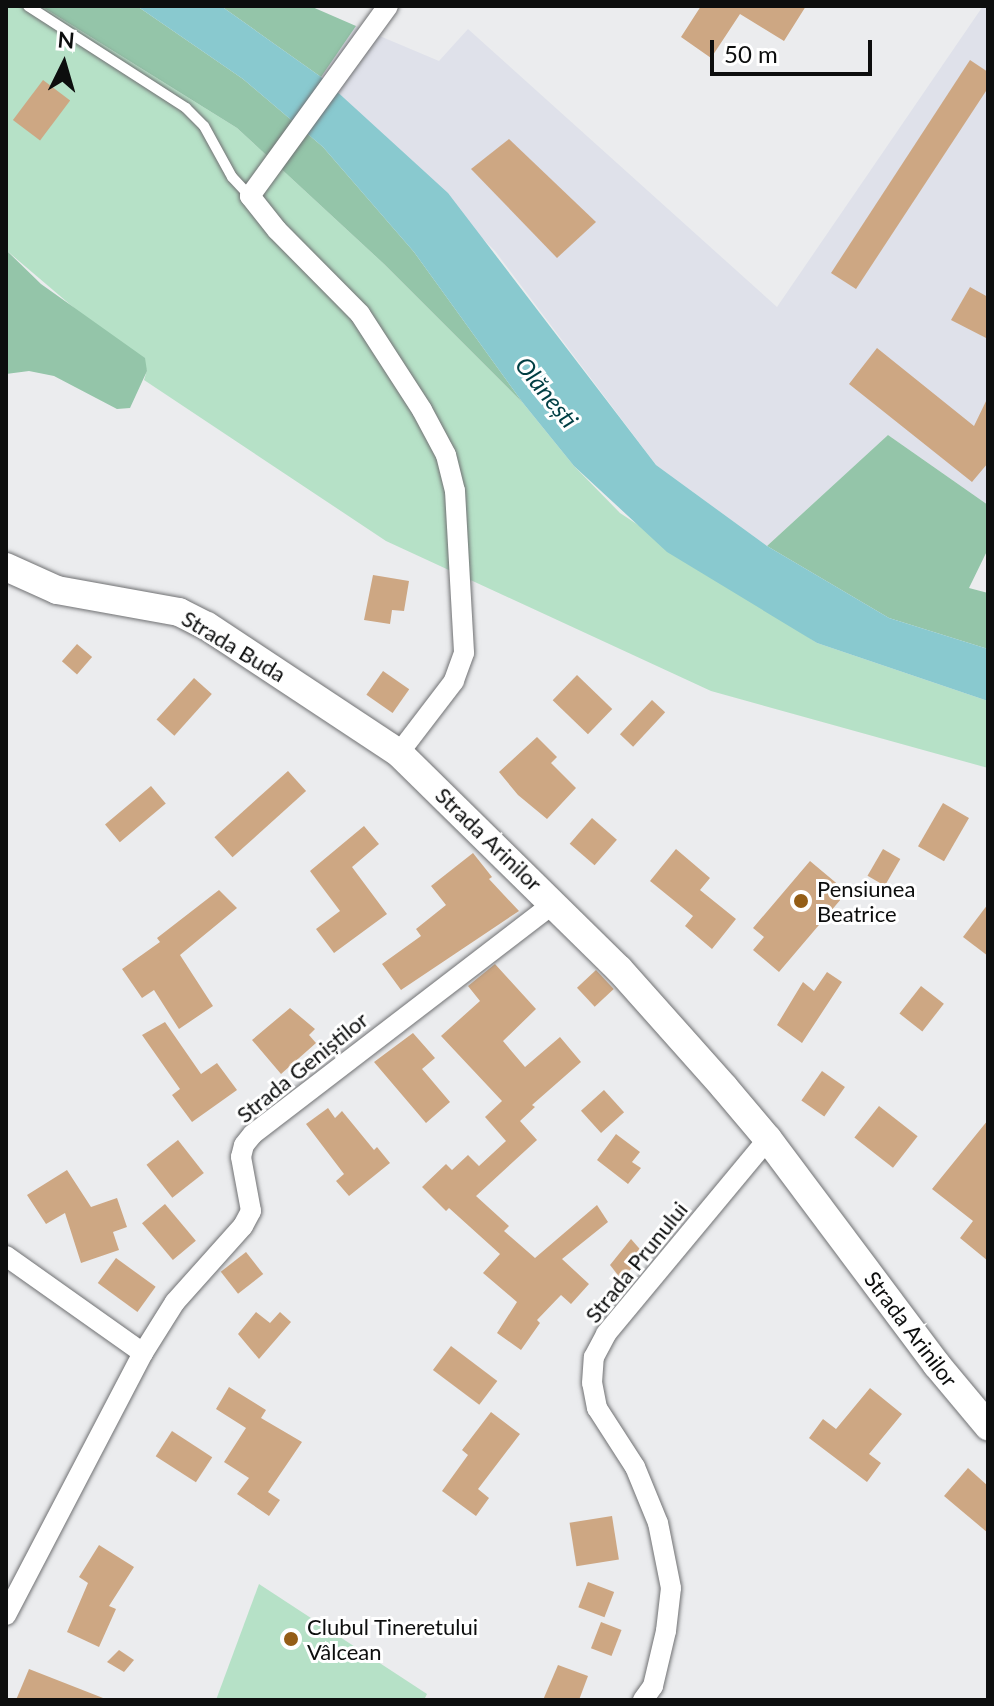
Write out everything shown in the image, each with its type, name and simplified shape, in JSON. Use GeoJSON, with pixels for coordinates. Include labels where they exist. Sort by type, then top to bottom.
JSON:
{"type":"FeatureCollection","features":[{"type":"Feature","properties":{"kind":"street"},"geometry":{"type":"LineString","coordinates":[[388,6],[250,196],[277,230],[360,314],[422,410],[446,455],[455,491],[464,653],[454,681],[399,753]]}},
{"type":"Feature","properties":{"kind":"street","name":"Strada Buda"},"geometry":{"type":"LineString","coordinates":[[6,567],[57,590],[179,612],[207,626],[399,753]]}},
{"type":"Feature","properties":{"kind":"street","name":"Strada Arinilor"},"geometry":{"type":"LineString","coordinates":[[399,753],[619,969],[768,1139],[937,1365],[988,1426]]}},
{"type":"Feature","properties":{"kind":"street","name":"Strada Geniștilor"},"geometry":{"type":"LineString","coordinates":[[6,1615],[143,1353],[175,1302],[243,1226],[251,1211],[241,1157],[244,1145],[253,1134],[554,903]]}},
{"type":"Feature","properties":{"kind":"street","name":"Strada Prunului"},"geometry":{"type":"LineString","coordinates":[[643,1700],[653,1686],[666,1631],[671,1588],[658,1523],[635,1467],[597,1408],[592,1383],[594,1357],[606,1334],[768,1139]]}},
{"type":"Feature","properties":{"kind":"street"},"geometry":{"type":"LineString","coordinates":[[6,1256],[143,1353]]}},
{"type":"Feature","properties":{"kind":"lane"},"geometry":{"type":"LineString","coordinates":[[28,6],[186,108],[204,126],[232,177],[250,196]]}},
{"type":"Feature","properties":{"kind":"shaded area"},"geometry":{"type":"Polygon","coordinates":[[[983,6],[988,6],[988,505],[888,435],[767,546],[656,465],[495,251],[321,77],[356,26],[439,61],[468,29],[777,307],[983,6]]]}},
{"type":"Feature","properties":{"kind":"green space"},"geometry":{"type":"Polygon","coordinates":[[[6,6],[41,6],[237,128],[384,264],[523,403],[574,466],[620,513],[817,643],[988,701],[988,768],[711,691],[386,541],[144,380],[147,370],[6,250],[6,6]]]}},
{"type":"Feature","properties":{"kind":"green space"},"geometry":{"type":"Polygon","coordinates":[[[41,6],[137,6],[243,79],[323,147],[414,252],[523,403],[384,264],[237,128],[41,6]]]}},
{"type":"Feature","properties":{"kind":"green space"},"geometry":{"type":"Polygon","coordinates":[[[221,6],[310,6],[356,26],[321,77],[221,6]]]}},
{"type":"Feature","properties":{"kind":"green space"},"geometry":{"type":"Polygon","coordinates":[[[6,250],[41,284],[145,358],[147,371],[130,408],[117,409],[54,376],[29,371],[6,374],[6,250]]]}},
{"type":"Feature","properties":{"kind":"green space"},"geometry":{"type":"Polygon","coordinates":[[[888,435],[988,505],[988,549],[969,588],[988,593],[988,649],[889,618],[767,546],[888,435]]]}},
{"type":"Feature","properties":{"kind":"green space","name":"Clubul Tineretului Vâlcean"},"geometry":{"type":"Polygon","coordinates":[[[259,1584],[427,1694],[424,1700],[216,1700],[259,1584]]]}},
{"type":"Feature","properties":{"kind":"water","name":"Olănești"},"geometry":{"type":"Polygon","coordinates":[[[137,6],[221,6],[321,77],[448,193],[656,465],[767,546],[889,618],[988,649],[988,701],[817,643],[667,552],[574,466],[523,403],[414,252],[323,147],[243,79],[137,6]]]}},
{"type":"Feature","properties":{"kind":"building"},"geometry":{"type":"Polygon","coordinates":[[[701,6],[806,6],[784,41],[740,14],[711,58],[681,37],[701,6]]]}},
{"type":"Feature","properties":{"kind":"building"},"geometry":{"type":"Polygon","coordinates":[[[970,60],[988,72],[988,88],[856,289],[831,273],[970,60]]]}},
{"type":"Feature","properties":{"kind":"building"},"geometry":{"type":"Polygon","coordinates":[[[43,80],[70,100],[40,140],[13,120],[43,80]]]}},
{"type":"Feature","properties":{"kind":"building"},"geometry":{"type":"Polygon","coordinates":[[[509,139],[596,222],[557,258],[471,169],[509,139]]]}},
{"type":"Feature","properties":{"kind":"building"},"geometry":{"type":"Polygon","coordinates":[[[970,287],[988,297],[988,339],[951,320],[970,287]]]}},
{"type":"Feature","properties":{"kind":"building"},"geometry":{"type":"Polygon","coordinates":[[[877,348],[974,426],[988,397],[988,463],[972,482],[849,384],[877,348]]]}},
{"type":"Feature","properties":{"kind":"building"},"geometry":{"type":"Polygon","coordinates":[[[373,575],[409,581],[404,611],[392,610],[390,624],[364,620],[373,575]]]}},
{"type":"Feature","properties":{"kind":"building"},"geometry":{"type":"Polygon","coordinates":[[[77,644],[92,657],[77,674],[62,661],[77,644]]]}},
{"type":"Feature","properties":{"kind":"building"},"geometry":{"type":"Polygon","coordinates":[[[383,671],[409,689],[393,713],[366,695],[383,671]]]}},
{"type":"Feature","properties":{"kind":"building"},"geometry":{"type":"Polygon","coordinates":[[[577,675],[612,709],[588,734],[553,700],[577,675]]]}},
{"type":"Feature","properties":{"kind":"building"},"geometry":{"type":"Polygon","coordinates":[[[194,678],[212,694],[174,736],[157,720],[194,678]]]}},
{"type":"Feature","properties":{"kind":"building"},"geometry":{"type":"Polygon","coordinates":[[[652,700],[665,712],[633,747],[620,734],[652,700]]]}},
{"type":"Feature","properties":{"kind":"building"},"geometry":{"type":"Polygon","coordinates":[[[537,737],[557,757],[551,763],[576,788],[547,819],[518,795],[499,772],[537,737]]]}},
{"type":"Feature","properties":{"kind":"building"},"geometry":{"type":"Polygon","coordinates":[[[288,771],[306,791],[232,857],[214,837],[288,771]]]}},
{"type":"Feature","properties":{"kind":"building"},"geometry":{"type":"Polygon","coordinates":[[[151,786],[166,804],[120,842],[105,825],[151,786]]]}},
{"type":"Feature","properties":{"kind":"building"},"geometry":{"type":"Polygon","coordinates":[[[943,803],[969,818],[944,861],[918,846],[943,803]]]}},
{"type":"Feature","properties":{"kind":"building"},"geometry":{"type":"Polygon","coordinates":[[[592,818],[617,840],[595,865],[570,844],[592,818]]]}},
{"type":"Feature","properties":{"kind":"building"},"geometry":{"type":"Polygon","coordinates":[[[364,826],[379,844],[352,867],[387,914],[334,953],[316,929],[340,911],[310,871],[364,826]]]}},
{"type":"Feature","properties":{"kind":"building"},"geometry":{"type":"Polygon","coordinates":[[[676,849],[710,878],[700,890],[736,919],[712,949],[685,926],[693,916],[650,881],[676,849]]]}},
{"type":"Feature","properties":{"kind":"building"},"geometry":{"type":"Polygon","coordinates":[[[883,849],[900,859],[885,886],[868,876],[883,849]]]}},
{"type":"Feature","properties":{"kind":"building"},"geometry":{"type":"Polygon","coordinates":[[[473,853],[492,877],[489,879],[519,911],[401,990],[382,964],[421,936],[416,929],[446,905],[431,886],[473,853]]]}},
{"type":"Feature","properties":{"kind":"building"},"geometry":{"type":"Polygon","coordinates":[[[810,861],[847,892],[779,972],[753,950],[764,937],[753,928],[810,861]]]}},
{"type":"Feature","properties":{"kind":"building"},"geometry":{"type":"Polygon","coordinates":[[[219,890],[237,908],[180,955],[213,1006],[179,1029],[154,990],[142,998],[122,969],[160,942],[157,938],[219,890]]]}},
{"type":"Feature","properties":{"kind":"building"},"geometry":{"type":"Polygon","coordinates":[[[988,904],[988,956],[963,937],[988,904]]]}},
{"type":"Feature","properties":{"kind":"building"},"geometry":{"type":"Polygon","coordinates":[[[495,964],[536,1009],[503,1041],[525,1067],[560,1037],[581,1062],[532,1105],[535,1107],[520,1121],[537,1140],[476,1196],[509,1226],[504,1231],[535,1258],[597,1205],[608,1222],[562,1259],[589,1284],[571,1304],[561,1295],[537,1320],[540,1323],[521,1350],[497,1333],[517,1302],[483,1273],[500,1254],[449,1208],[446,1211],[422,1187],[446,1164],[452,1170],[468,1155],[479,1166],[506,1141],[485,1117],[502,1101],[441,1036],[480,1001],[468,986],[495,964]]]}},
{"type":"Feature","properties":{"kind":"building"},"geometry":{"type":"Polygon","coordinates":[[[596,970],[614,989],[595,1007],[577,988],[596,970]]]}},
{"type":"Feature","properties":{"kind":"building"},"geometry":{"type":"Polygon","coordinates":[[[827,972],[842,982],[802,1043],[777,1025],[803,982],[814,991],[827,972]]]}},
{"type":"Feature","properties":{"kind":"building"},"geometry":{"type":"Polygon","coordinates":[[[921,986],[944,1004],[922,1031],[899,1014],[921,986]]]}},
{"type":"Feature","properties":{"kind":"building"},"geometry":{"type":"Polygon","coordinates":[[[290,1008],[315,1029],[309,1035],[316,1043],[281,1074],[252,1040],[290,1008]]]}},
{"type":"Feature","properties":{"kind":"building"},"geometry":{"type":"Polygon","coordinates":[[[165,1022],[201,1074],[217,1063],[237,1090],[192,1122],[172,1095],[180,1089],[142,1035],[165,1022]]]}},
{"type":"Feature","properties":{"kind":"building"},"geometry":{"type":"Polygon","coordinates":[[[413,1033],[435,1058],[422,1069],[450,1102],[426,1123],[374,1062],[413,1033]]]}},
{"type":"Feature","properties":{"kind":"building"},"geometry":{"type":"Polygon","coordinates":[[[822,1071],[845,1087],[824,1117],[801,1100],[822,1071]]]}},
{"type":"Feature","properties":{"kind":"building"},"geometry":{"type":"Polygon","coordinates":[[[604,1090],[624,1112],[601,1133],[581,1111],[604,1090]]]}},
{"type":"Feature","properties":{"kind":"building"},"geometry":{"type":"Polygon","coordinates":[[[879,1106],[918,1136],[893,1168],[854,1138],[879,1106]]]}},
{"type":"Feature","properties":{"kind":"building"},"geometry":{"type":"Polygon","coordinates":[[[328,1108],[335,1118],[342,1111],[374,1150],[377,1147],[390,1163],[349,1196],[336,1181],[344,1174],[306,1124],[328,1108]]]}},
{"type":"Feature","properties":{"kind":"building"},"geometry":{"type":"Polygon","coordinates":[[[988,1120],[988,1261],[960,1238],[973,1221],[932,1189],[988,1120]]]}},
{"type":"Feature","properties":{"kind":"building"},"geometry":{"type":"Polygon","coordinates":[[[616,1134],[640,1152],[632,1162],[641,1168],[628,1184],[597,1160],[616,1134]]]}},
{"type":"Feature","properties":{"kind":"building"},"geometry":{"type":"Polygon","coordinates":[[[178,1140],[204,1173],[172,1198],[146,1165],[178,1140]]]}},
{"type":"Feature","properties":{"kind":"building"},"geometry":{"type":"Polygon","coordinates":[[[67,1170],[91,1207],[117,1198],[127,1227],[113,1232],[119,1250],[81,1263],[65,1213],[46,1224],[27,1195],[67,1170]]]}},
{"type":"Feature","properties":{"kind":"building"},"geometry":{"type":"Polygon","coordinates":[[[165,1204],[196,1241],[173,1260],[142,1223],[165,1204]]]}},
{"type":"Feature","properties":{"kind":"building"},"geometry":{"type":"Polygon","coordinates":[[[631,1239],[645,1255],[621,1279],[610,1265],[631,1239]]]}},
{"type":"Feature","properties":{"kind":"building"},"geometry":{"type":"Polygon","coordinates":[[[246,1252],[263,1274],[238,1294],[221,1272],[246,1252]]]}},
{"type":"Feature","properties":{"kind":"building"},"geometry":{"type":"Polygon","coordinates":[[[116,1258],[156,1287],[137,1312],[98,1283],[116,1258]]]}},
{"type":"Feature","properties":{"kind":"building"},"geometry":{"type":"Polygon","coordinates":[[[256,1312],[270,1323],[280,1312],[291,1322],[259,1359],[238,1334],[256,1312]]]}},
{"type":"Feature","properties":{"kind":"building"},"geometry":{"type":"Polygon","coordinates":[[[451,1346],[497,1381],[479,1405],[433,1370],[451,1346]]]}},
{"type":"Feature","properties":{"kind":"building"},"geometry":{"type":"Polygon","coordinates":[[[229,1387],[266,1410],[261,1418],[302,1442],[268,1492],[280,1500],[269,1516],[237,1494],[249,1478],[224,1462],[246,1428],[216,1409],[229,1387]]]}},
{"type":"Feature","properties":{"kind":"building"},"geometry":{"type":"Polygon","coordinates":[[[870,1388],[902,1414],[869,1454],[881,1463],[867,1482],[809,1438],[823,1419],[836,1429],[870,1388]]]}},
{"type":"Feature","properties":{"kind":"building"},"geometry":{"type":"Polygon","coordinates":[[[491,1412],[520,1434],[478,1489],[489,1498],[476,1516],[442,1491],[468,1455],[462,1450],[491,1412]]]}},
{"type":"Feature","properties":{"kind":"building"},"geometry":{"type":"Polygon","coordinates":[[[172,1431],[212,1457],[196,1482],[156,1456],[172,1431]]]}},
{"type":"Feature","properties":{"kind":"building"},"geometry":{"type":"Polygon","coordinates":[[[968,1468],[988,1486],[988,1533],[944,1496],[968,1468]]]}},
{"type":"Feature","properties":{"kind":"building"},"geometry":{"type":"Polygon","coordinates":[[[612,1516],[619,1559],[576,1566],[570,1523],[612,1516]]]}},
{"type":"Feature","properties":{"kind":"building"},"geometry":{"type":"Polygon","coordinates":[[[99,1545],[134,1567],[109,1606],[116,1609],[99,1647],[67,1632],[88,1583],[79,1577],[99,1545]]]}},
{"type":"Feature","properties":{"kind":"building"},"geometry":{"type":"Polygon","coordinates":[[[588,1582],[614,1592],[604,1617],[578,1607],[588,1582]]]}},
{"type":"Feature","properties":{"kind":"building"},"geometry":{"type":"Polygon","coordinates":[[[601,1622],[622,1630],[612,1656],[591,1648],[601,1622]]]}},
{"type":"Feature","properties":{"kind":"building"},"geometry":{"type":"Polygon","coordinates":[[[119,1650],[134,1660],[124,1672],[107,1662],[119,1650]]]}},
{"type":"Feature","properties":{"kind":"building"},"geometry":{"type":"Polygon","coordinates":[[[558,1665],[588,1676],[579,1700],[543,1700],[558,1665]]]}},
{"type":"Feature","properties":{"kind":"building"},"geometry":{"type":"Polygon","coordinates":[[[29,1669],[103,1698],[103,1700],[16,1700],[29,1669]]]}},
{"type":"Feature","properties":{"kind":"place","name":"Pensiunea Beatrice"},"geometry":{"type":"Point","coordinates":[801,901]}},
{"type":"Feature","properties":{"kind":"place","name":"Clubul Tineretului Vâlcean"},"geometry":{"type":"Point","coordinates":[291,1639]}}]}
